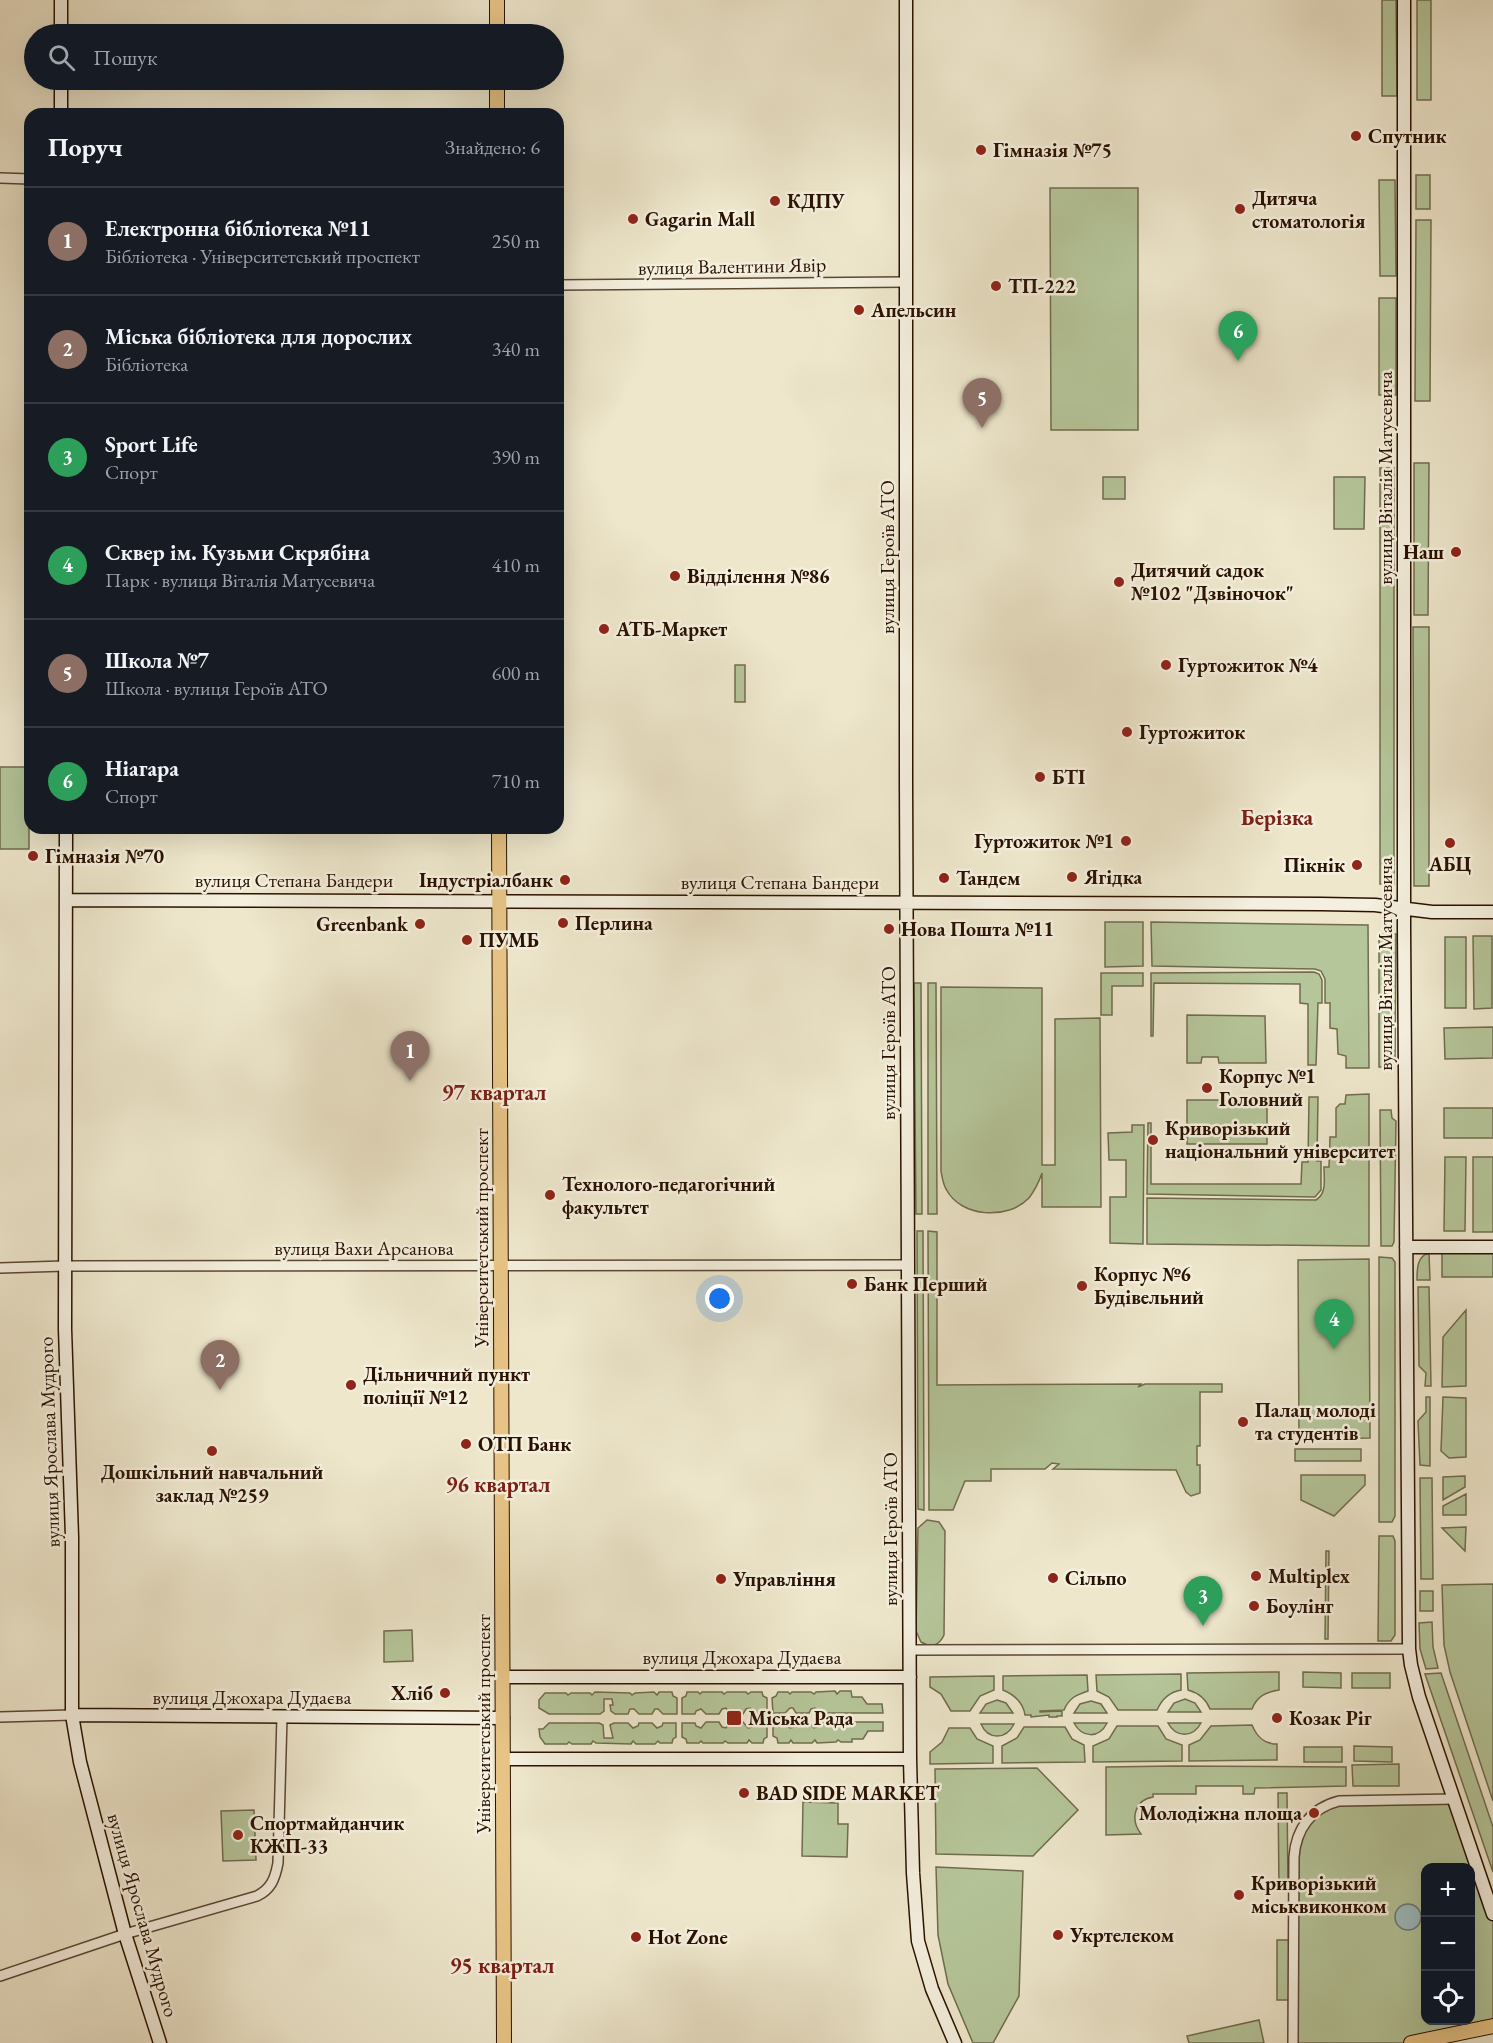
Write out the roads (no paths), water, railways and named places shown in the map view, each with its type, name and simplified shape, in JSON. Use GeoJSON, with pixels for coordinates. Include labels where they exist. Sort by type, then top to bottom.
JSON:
{"type":"FeatureCollection","features":[{"type":"Feature","properties":{"kind":"main road"},"geometry":{"type":"LineString","coordinates":[[497,0],[497,24]]}},
{"type":"Feature","properties":{"kind":"main road"},"geometry":{"type":"LineString","coordinates":[[497,90],[497,108]]}},
{"type":"Feature","properties":{"kind":"main road","name":"Університетський проспект"},"geometry":{"type":"LineString","coordinates":[[499,834],[504,2043]]}},
{"type":"Feature","properties":{"kind":"main road"},"geometry":{"type":"LineString","coordinates":[[1411,2043],[1493,2025]]}},
{"type":"Feature","properties":{"kind":"street"},"geometry":{"type":"LineString","coordinates":[[61,0],[61,24]]}},
{"type":"Feature","properties":{"kind":"street","name":"вулиця Героїв АТО"},"geometry":{"type":"LineString","coordinates":[[906,0],[910,1760],[913,1873],[918,1941],[932,1989],[955,2043]]}},
{"type":"Feature","properties":{"kind":"street","name":"вулиця Віталія Матусевича"},"geometry":{"type":"LineString","coordinates":[[1404,0],[1404,908],[1410,1648],[1414,1681],[1493,1914]]}},
{"type":"Feature","properties":{"kind":"street"},"geometry":{"type":"LineString","coordinates":[[61,90],[61,108]]}},
{"type":"Feature","properties":{"kind":"street"},"geometry":{"type":"LineString","coordinates":[[0,178],[24,179]]}},
{"type":"Feature","properties":{"kind":"street","name":"вулиця Валентини Явір"},"geometry":{"type":"LineString","coordinates":[[564,285],[906,282]]}},
{"type":"Feature","properties":{"kind":"street","name":"вулиця Ярослава Мудрого"},"geometry":{"type":"LineString","coordinates":[[66,834],[65,1329],[72,1537],[72,1715],[80,1762],[125,1934],[160,2043]]}},
{"type":"Feature","properties":{"kind":"street","name":"вулиця Степана Бандери"},"geometry":{"type":"LineString","coordinates":[[66,900],[1321,904],[1374,905],[1432,912],[1493,912]]}},
{"type":"Feature","properties":{"kind":"street"},"geometry":{"type":"LineString","coordinates":[[1406,1247],[1493,1247]]}},
{"type":"Feature","properties":{"kind":"street","name":"вулиця Вахи Арсанова"},"geometry":{"type":"LineString","coordinates":[[0,1268],[908,1265]]}},
{"type":"Feature","properties":{"kind":"street"},"geometry":{"type":"LineString","coordinates":[[910,1650],[1410,1648]]}},
{"type":"Feature","properties":{"kind":"street","name":"вулиця Джохара Дудаєва"},"geometry":{"type":"LineString","coordinates":[[503,1677],[910,1677]]}},
{"type":"Feature","properties":{"kind":"street","name":"вулиця Джохара Дудаєва"},"geometry":{"type":"LineString","coordinates":[[0,1717],[72,1715],[503,1718]]}},
{"type":"Feature","properties":{"kind":"street"},"geometry":{"type":"LineString","coordinates":[[0,1976],[125,1934],[257,1896],[268,1890],[278,1863],[282,1716]]}},
{"type":"Feature","properties":{"kind":"street"},"geometry":{"type":"LineString","coordinates":[[503,1759],[910,1760]]}},
{"type":"Feature","properties":{"kind":"street"},"geometry":{"type":"LineString","coordinates":[[1293,2043],[1294,1857],[1301,1828],[1322,1806],[1339,1801],[1455,1799]]}},
{"type":"Feature","properties":{"kind":"water"},"geometry":{"type":"Polygon","coordinates":[[[1403,1905],[1413,1905],[1420,1912],[1420,1922],[1413,1929],[1403,1929],[1396,1922],[1396,1912],[1403,1905]]]}},
{"type":"Feature","properties":{"kind":"place","name":"Спутник"},"geometry":{"type":"Point","coordinates":[1356,136]}},
{"type":"Feature","properties":{"kind":"place","name":"Гімназія №75"},"geometry":{"type":"Point","coordinates":[981,150]}},
{"type":"Feature","properties":{"kind":"place","name":"КДПУ"},"geometry":{"type":"Point","coordinates":[775,201]}},
{"type":"Feature","properties":{"kind":"place","name":"Дитяча стоматологія"},"geometry":{"type":"Point","coordinates":[1240,209]}},
{"type":"Feature","properties":{"kind":"place","name":"Gagarin Mall"},"geometry":{"type":"Point","coordinates":[633,219]}},
{"type":"Feature","properties":{"kind":"place","name":"ТП-222"},"geometry":{"type":"Point","coordinates":[996,286]}},
{"type":"Feature","properties":{"kind":"place","name":"Апельсин"},"geometry":{"type":"Point","coordinates":[859,310]}},
{"type":"Feature","properties":{"kind":"place","name":"Ніагара"},"geometry":{"type":"Point","coordinates":[1238,361]}},
{"type":"Feature","properties":{"kind":"place","name":"Школа №7"},"geometry":{"type":"Point","coordinates":[982,428]}},
{"type":"Feature","properties":{"kind":"place","name":"Наш"},"geometry":{"type":"Point","coordinates":[1456,552]}},
{"type":"Feature","properties":{"kind":"place","name":"Відділення №86"},"geometry":{"type":"Point","coordinates":[675,576]}},
{"type":"Feature","properties":{"kind":"place","name":"Дитячий садок №102 \"Дзвіночок\""},"geometry":{"type":"Point","coordinates":[1119,582]}},
{"type":"Feature","properties":{"kind":"place","name":"АТБ-Маркет"},"geometry":{"type":"Point","coordinates":[604,629]}},
{"type":"Feature","properties":{"kind":"place","name":"Гуртожиток №4"},"geometry":{"type":"Point","coordinates":[1166,665]}},
{"type":"Feature","properties":{"kind":"place","name":"Гуртожиток"},"geometry":{"type":"Point","coordinates":[1127,732]}},
{"type":"Feature","properties":{"kind":"place","name":"БТІ"},"geometry":{"type":"Point","coordinates":[1040,777]}},
{"type":"Feature","properties":{"kind":"place","name":"Гуртожиток №1"},"geometry":{"type":"Point","coordinates":[1126,841]}},
{"type":"Feature","properties":{"kind":"place","name":"АБЦ"},"geometry":{"type":"Point","coordinates":[1450,843]}},
{"type":"Feature","properties":{"kind":"place","name":"Гімназія №70"},"geometry":{"type":"Point","coordinates":[33,856]}},
{"type":"Feature","properties":{"kind":"place","name":"Пікнік"},"geometry":{"type":"Point","coordinates":[1357,865]}},
{"type":"Feature","properties":{"kind":"place","name":"Ягідка"},"geometry":{"type":"Point","coordinates":[1072,877]}},
{"type":"Feature","properties":{"kind":"place","name":"Тандем"},"geometry":{"type":"Point","coordinates":[944,878]}},
{"type":"Feature","properties":{"kind":"place","name":"Індустріалбанк"},"geometry":{"type":"Point","coordinates":[565,880]}},
{"type":"Feature","properties":{"kind":"place","name":"Перлина"},"geometry":{"type":"Point","coordinates":[563,923]}},
{"type":"Feature","properties":{"kind":"place","name":"Greenbank"},"geometry":{"type":"Point","coordinates":[420,924]}},
{"type":"Feature","properties":{"kind":"place","name":"Нова Пошта №11"},"geometry":{"type":"Point","coordinates":[889,929]}},
{"type":"Feature","properties":{"kind":"place","name":"ПУМБ"},"geometry":{"type":"Point","coordinates":[467,940]}},
{"type":"Feature","properties":{"kind":"place","name":"Електронна бібліотека №11"},"geometry":{"type":"Point","coordinates":[410,1081]}},
{"type":"Feature","properties":{"kind":"place","name":"Корпус №1 Головний"},"geometry":{"type":"Point","coordinates":[1207,1088]}},
{"type":"Feature","properties":{"kind":"place","name":"Криворізький національний університет"},"geometry":{"type":"Point","coordinates":[1153,1140]}},
{"type":"Feature","properties":{"kind":"place","name":"Технолого-педагогічний факультет"},"geometry":{"type":"Point","coordinates":[550,1195]}},
{"type":"Feature","properties":{"kind":"place","name":"Банк Перший"},"geometry":{"type":"Point","coordinates":[852,1284]}},
{"type":"Feature","properties":{"kind":"place","name":"Корпус №6 Будівельний"},"geometry":{"type":"Point","coordinates":[1082,1286]}},
{"type":"Feature","properties":{"kind":"place","name":"Сквер ім. Кузьми Скрябіна"},"geometry":{"type":"Point","coordinates":[1334,1349]}},
{"type":"Feature","properties":{"kind":"place","name":"Дільничний пункт поліції №12"},"geometry":{"type":"Point","coordinates":[351,1385]}},
{"type":"Feature","properties":{"kind":"place","name":"Міська бібліотека для дорослих"},"geometry":{"type":"Point","coordinates":[220,1390]}},
{"type":"Feature","properties":{"kind":"place","name":"Палац молоді та студентів"},"geometry":{"type":"Point","coordinates":[1243,1422]}},
{"type":"Feature","properties":{"kind":"place","name":"ОТП Банк"},"geometry":{"type":"Point","coordinates":[466,1444]}},
{"type":"Feature","properties":{"kind":"place","name":"Дошкільний навчальний заклад №259"},"geometry":{"type":"Point","coordinates":[212,1451]}},
{"type":"Feature","properties":{"kind":"place","name":"Multiplex"},"geometry":{"type":"Point","coordinates":[1256,1576]}},
{"type":"Feature","properties":{"kind":"place","name":"Сільпо"},"geometry":{"type":"Point","coordinates":[1053,1578]}},
{"type":"Feature","properties":{"kind":"place","name":"Управління"},"geometry":{"type":"Point","coordinates":[721,1579]}},
{"type":"Feature","properties":{"kind":"place","name":"Боулінг"},"geometry":{"type":"Point","coordinates":[1254,1606]}},
{"type":"Feature","properties":{"kind":"place","name":"Sport Life"},"geometry":{"type":"Point","coordinates":[1203,1626]}},
{"type":"Feature","properties":{"kind":"place","name":"Хліб"},"geometry":{"type":"Point","coordinates":[445,1693]}},
{"type":"Feature","properties":{"kind":"place","name":"Міська Рада"},"geometry":{"type":"Point","coordinates":[734,1718]}},
{"type":"Feature","properties":{"kind":"place","name":"Козак Ріг"},"geometry":{"type":"Point","coordinates":[1277,1718]}},
{"type":"Feature","properties":{"kind":"place","name":"BAD SIDE MARKET"},"geometry":{"type":"Point","coordinates":[744,1793]}},
{"type":"Feature","properties":{"kind":"place","name":"Молодіжна площа"},"geometry":{"type":"Point","coordinates":[1314,1813]}},
{"type":"Feature","properties":{"kind":"place","name":"Спортмайданчик КЖП-33"},"geometry":{"type":"Point","coordinates":[238,1835]}},
{"type":"Feature","properties":{"kind":"place","name":"Криворізький міськвиконком"},"geometry":{"type":"Point","coordinates":[1239,1895]}},
{"type":"Feature","properties":{"kind":"place","name":"Укртелеком"},"geometry":{"type":"Point","coordinates":[1058,1935]}},
{"type":"Feature","properties":{"kind":"place","name":"Hot Zone"},"geometry":{"type":"Point","coordinates":[636,1937]}},
{"type":"Feature","properties":{"kind":"district","name":"Берізка"},"geometry":{"type":"Point","coordinates":[1277,817]}},
{"type":"Feature","properties":{"kind":"district","name":"97 квартал"},"geometry":{"type":"Point","coordinates":[494,1092]}},
{"type":"Feature","properties":{"kind":"district","name":"96 квартал"},"geometry":{"type":"Point","coordinates":[498,1484]}},
{"type":"Feature","properties":{"kind":"district","name":"95 квартал"},"geometry":{"type":"Point","coordinates":[502,1965]}}]}
